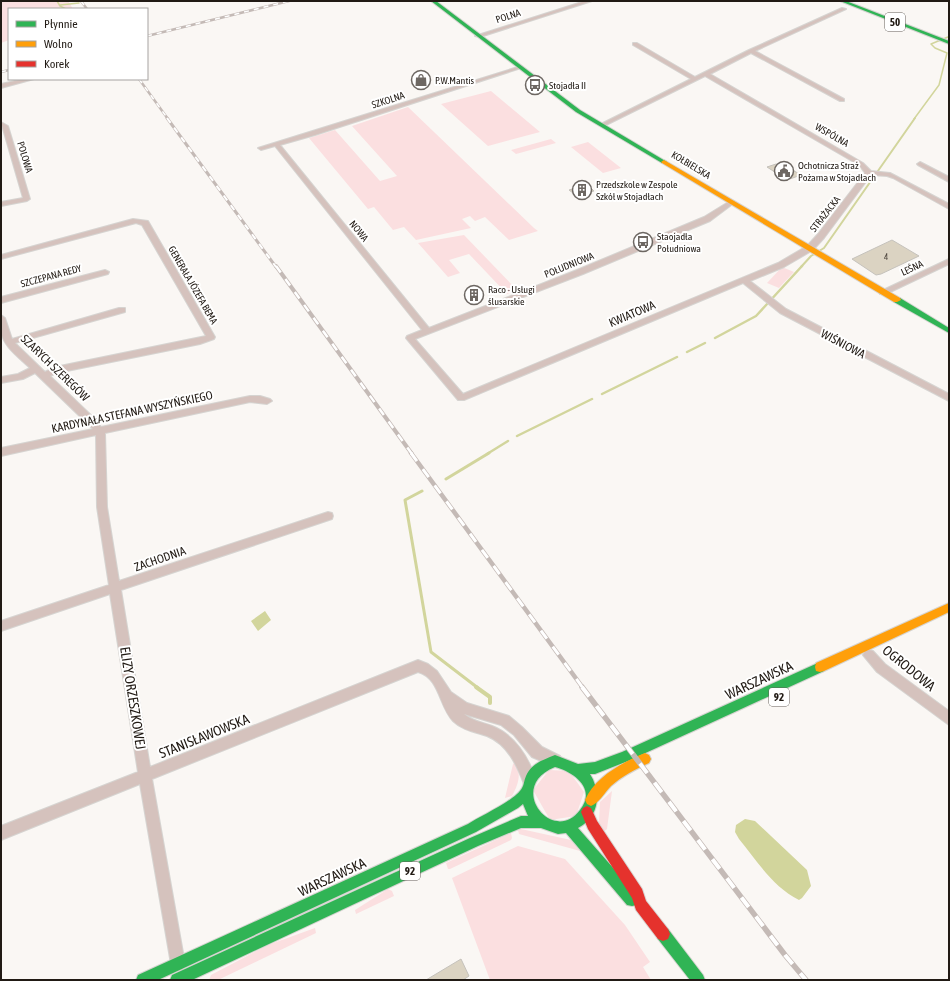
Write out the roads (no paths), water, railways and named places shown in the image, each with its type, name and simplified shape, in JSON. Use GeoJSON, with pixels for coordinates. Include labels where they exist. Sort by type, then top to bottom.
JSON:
{"type":"FeatureCollection","features":[{"type":"Feature","properties":{"kind":"main road","name":"KOŁBIELSKA"},"geometry":{"type":"LineString","coordinates":[[433,1],[557,96],[602,125],[949,331]]}},
{"type":"Feature","properties":{"kind":"main road","name":"50"},"geometry":{"type":"LineString","coordinates":[[843,5],[949,43]]}},
{"type":"Feature","properties":{"kind":"main road","name":"WARSZAWSKA"},"geometry":{"type":"LineString","coordinates":[[578,770],[595,768],[624,757],[949,607]]}},
{"type":"Feature","properties":{"kind":"main road"},"geometry":{"type":"LineString","coordinates":[[865,657],[880,650]]}},
{"type":"Feature","properties":{"kind":"main road"},"geometry":{"type":"LineString","coordinates":[[641,905],[631,899],[569,827],[578,823],[587,812],[591,800],[599,787],[609,779],[653,755]]}},
{"type":"Feature","properties":{"kind":"main road"},"geometry":{"type":"LineString","coordinates":[[555,761],[564,762],[578,770],[587,781],[591,800]]}},
{"type":"Feature","properties":{"kind":"main road","name":"92"},"geometry":{"type":"LineString","coordinates":[[528,786],[537,768],[555,761]]}},
{"type":"Feature","properties":{"kind":"main road","name":"WARSZAWSKA"},"geometry":{"type":"LineString","coordinates":[[143,980],[472,828],[514,804],[528,786]]}},
{"type":"Feature","properties":{"kind":"main road"},"geometry":{"type":"LineString","coordinates":[[528,786],[529,806],[534,815],[541,822]]}},
{"type":"Feature","properties":{"kind":"main road"},"geometry":{"type":"LineString","coordinates":[[587,812],[592,825],[637,894],[641,905],[698,980]]}},
{"type":"Feature","properties":{"kind":"main road","name":"92"},"geometry":{"type":"LineString","coordinates":[[178,980],[194,976],[208,965],[474,842],[521,822],[529,820],[541,822],[555,828],[569,827]]}},
{"type":"Feature","properties":{"kind":"main road"},"geometry":{"type":"LineString","coordinates":[[178,964],[208,965]]}},
{"type":"Feature","properties":{"kind":"street","name":"POLNA"},"geometry":{"type":"LineString","coordinates":[[478,36],[590,1]]}},
{"type":"Feature","properties":{"kind":"street"},"geometry":{"type":"LineString","coordinates":[[602,125],[843,5]]}},
{"type":"Feature","properties":{"kind":"street"},"geometry":{"type":"LineString","coordinates":[[635,44],[695,79]]}},
{"type":"Feature","properties":{"kind":"street"},"geometry":{"type":"LineString","coordinates":[[751,51],[842,100]]}},
{"type":"Feature","properties":{"kind":"street","name":"SZKOLNA"},"geometry":{"type":"LineString","coordinates":[[261,148],[313,134],[519,67]]}},
{"type":"Feature","properties":{"kind":"street","name":"WSPÓLNA"},"geometry":{"type":"LineString","coordinates":[[706,74],[861,164],[872,173],[896,177],[949,207]]}},
{"type":"Feature","properties":{"kind":"street"},"geometry":{"type":"LineString","coordinates":[[1,86],[27,80]]}},
{"type":"Feature","properties":{"kind":"street","name":"POLOWA"},"geometry":{"type":"LineString","coordinates":[[1,124],[5,126],[27,199],[1,204]]}},
{"type":"Feature","properties":{"kind":"street","name":"NOWA"},"geometry":{"type":"LineString","coordinates":[[276,144],[427,330]]}},
{"type":"Feature","properties":{"kind":"street"},"geometry":{"type":"LineString","coordinates":[[920,164],[949,180]]}},
{"type":"Feature","properties":{"kind":"street","name":"STRAŻACKA"},"geometry":{"type":"LineString","coordinates":[[814,251],[821,236],[872,173]]}},
{"type":"Feature","properties":{"kind":"street","name":"POŁUDNIOWA"},"geometry":{"type":"LineString","coordinates":[[410,338],[427,330],[580,272],[700,222],[712,216],[732,202]]}},
{"type":"Feature","properties":{"kind":"street","name":"GENERAŁA JÓZEFA BEMA"},"geometry":{"type":"LineString","coordinates":[[1,257],[136,221],[143,221],[155,239],[211,337],[200,341],[55,370],[43,376]]}},
{"type":"Feature","properties":{"kind":"street","name":"KWIATOWA"},"geometry":{"type":"LineString","coordinates":[[410,338],[461,398],[814,251]]}},
{"type":"Feature","properties":{"kind":"street","name":"LEŚNA"},"geometry":{"type":"LineString","coordinates":[[883,292],[949,261]]}},
{"type":"Feature","properties":{"kind":"street","name":"SZCZEPANA REDY"},"geometry":{"type":"LineString","coordinates":[[1,300],[105,272]]}},
{"type":"Feature","properties":{"kind":"street","name":"WIŚNIOWA"},"geometry":{"type":"LineString","coordinates":[[744,280],[771,303],[843,344],[949,398]]}},
{"type":"Feature","properties":{"kind":"street"},"geometry":{"type":"LineString","coordinates":[[10,342],[122,310]]}},
{"type":"Feature","properties":{"kind":"street","name":"SZARYCH SZEREGÓW"},"geometry":{"type":"LineString","coordinates":[[1,318],[5,332],[17,351],[93,422],[99,431]]}},
{"type":"Feature","properties":{"kind":"street"},"geometry":{"type":"LineString","coordinates":[[1,380],[20,377],[36,369]]}},
{"type":"Feature","properties":{"kind":"street","name":"KARDYNAŁA STEFANA WYSZYŃSKIEGO"},"geometry":{"type":"LineString","coordinates":[[1,452],[250,399],[260,399],[267,402]]}},
{"type":"Feature","properties":{"kind":"street","name":"ELIZY ORZESZKOWEJ"},"geometry":{"type":"LineString","coordinates":[[99,431],[101,434],[102,507],[145,776],[178,964]]}},
{"type":"Feature","properties":{"kind":"street","name":"ZACHODNIA"},"geometry":{"type":"LineString","coordinates":[[1,626],[328,516]]}},
{"type":"Feature","properties":{"kind":"street","name":"OGRODOWA"},"geometry":{"type":"LineString","coordinates":[[865,657],[949,718]]}},
{"type":"Feature","properties":{"kind":"street","name":"STANISŁAWOWSKA"},"geometry":{"type":"LineString","coordinates":[[1,833],[418,666],[429,670],[446,695]]}},
{"type":"Feature","properties":{"kind":"street"},"geometry":{"type":"LineString","coordinates":[[446,695],[464,708],[505,720],[518,731],[537,752],[555,761]]}},
{"type":"Feature","properties":{"kind":"street"},"geometry":{"type":"LineString","coordinates":[[446,695],[458,717],[471,725],[492,732],[504,740],[526,769],[528,786]]}},
{"type":"Feature","properties":{"kind":"waterway"},"geometry":{"type":"LineString","coordinates":[[57,1],[60,6],[64,8]]}},
{"type":"Feature","properties":{"kind":"waterway"},"geometry":{"type":"LineString","coordinates":[[60,5],[79,3]]}},
{"type":"Feature","properties":{"kind":"waterway"},"geometry":{"type":"LineString","coordinates":[[914,119],[939,85],[947,53],[935,48],[931,44],[948,37]]}},
{"type":"Feature","properties":{"kind":"waterway"},"geometry":{"type":"LineString","coordinates":[[801,267],[811,256],[824,248],[915,118]]}},
{"type":"Feature","properties":{"kind":"waterway"},"geometry":{"type":"LineString","coordinates":[[715,338],[756,316],[802,266]]}},
{"type":"Feature","properties":{"kind":"waterway"},"geometry":{"type":"LineString","coordinates":[[687,352],[705,343]]}},
{"type":"Feature","properties":{"kind":"waterway"},"geometry":{"type":"LineString","coordinates":[[602,394],[677,357]]}},
{"type":"Feature","properties":{"kind":"waterway"},"geometry":{"type":"LineString","coordinates":[[517,436],[592,399]]}},
{"type":"Feature","properties":{"kind":"waterway"},"geometry":{"type":"LineString","coordinates":[[487,454],[508,441]]}},
{"type":"Feature","properties":{"kind":"waterway"},"geometry":{"type":"LineString","coordinates":[[446,479],[489,453]]}},
{"type":"Feature","properties":{"kind":"waterway"},"geometry":{"type":"LineString","coordinates":[[422,491],[405,500],[431,652],[478,688]]}},
{"type":"Feature","properties":{"kind":"waterway"},"geometry":{"type":"LineString","coordinates":[[476,687],[490,697],[490,703]]}},
{"type":"Feature","properties":{"kind":"railway"},"geometry":{"type":"LineString","coordinates":[[81,1],[86,8]]}},
{"type":"Feature","properties":{"kind":"railway"},"geometry":{"type":"LineString","coordinates":[[148,36],[289,1]]}},
{"type":"Feature","properties":{"kind":"railway"},"geometry":{"type":"LineString","coordinates":[[1,72],[8,70]]}},
{"type":"Feature","properties":{"kind":"railway"},"geometry":{"type":"LineString","coordinates":[[140,80],[168,119]]}},
{"type":"Feature","properties":{"kind":"railway"},"geometry":{"type":"LineString","coordinates":[[167,118],[276,267]]}},
{"type":"Feature","properties":{"kind":"railway"},"geometry":{"type":"LineString","coordinates":[[276,266],[412,454]]}},
{"type":"Feature","properties":{"kind":"railway"},"geometry":{"type":"LineString","coordinates":[[411,453],[583,688]]}},
{"type":"Feature","properties":{"kind":"railway"},"geometry":{"type":"LineString","coordinates":[[582,687],[785,955],[806,980]]}},
{"type":"Feature","properties":{"kind":"place","name":"P.W.Mantis"},"geometry":{"type":"Point","coordinates":[421,80]}},
{"type":"Feature","properties":{"kind":"place","name":"Stojadła II"},"geometry":{"type":"Point","coordinates":[535,85]}},
{"type":"Feature","properties":{"kind":"place","name":"Ochotnicza Straż Pożarna w Stojadłach"},"geometry":{"type":"Point","coordinates":[784,171]}},
{"type":"Feature","properties":{"kind":"place","name":"Przedszkole w Zespole Szkół w Stojadłach"},"geometry":{"type":"Point","coordinates":[582,190]}},
{"type":"Feature","properties":{"kind":"place","name":"Staojadła Południowa"},"geometry":{"type":"Point","coordinates":[643,242]}},
{"type":"Feature","properties":{"kind":"place","name":"Raco - Usługi ślusarskie"},"geometry":{"type":"Point","coordinates":[474,295]}}]}
